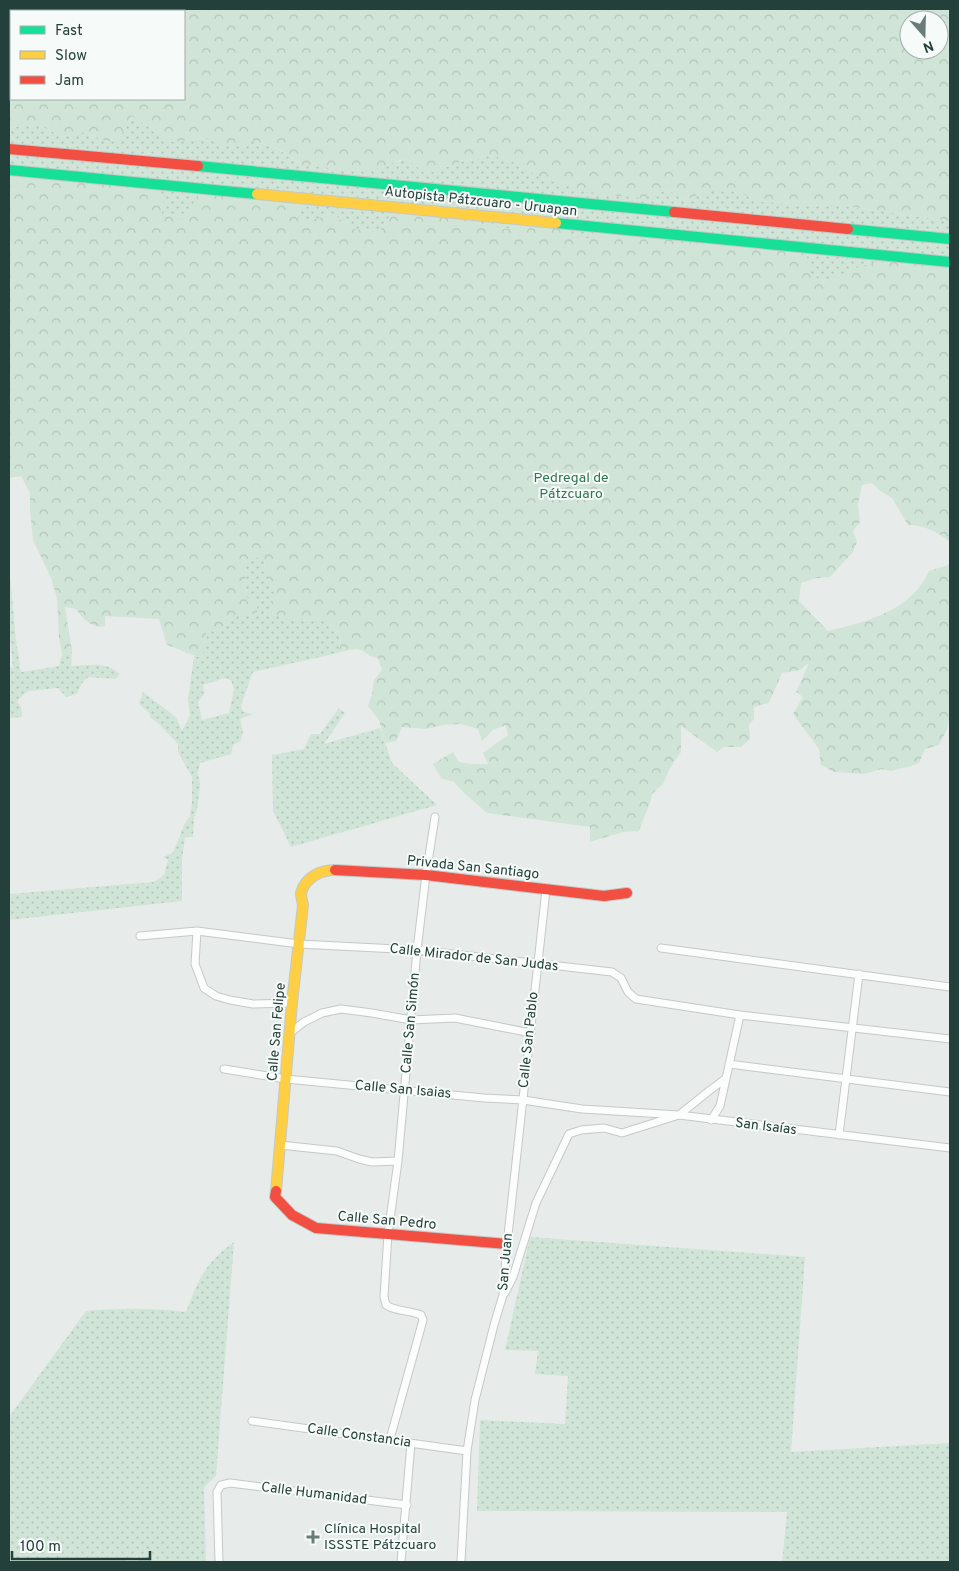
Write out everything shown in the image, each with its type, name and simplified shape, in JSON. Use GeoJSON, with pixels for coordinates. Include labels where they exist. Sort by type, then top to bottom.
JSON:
{"type":"FeatureCollection","features":[{"type":"Feature","properties":{"kind":"main road","name":"Autopista Pátzcuaro - Uruapan"},"geometry":{"type":"LineString","coordinates":[[9,149],[950,239]]}},
{"type":"Feature","properties":{"kind":"main road","name":"Autopista Pátzcuaro - Uruapan"},"geometry":{"type":"LineString","coordinates":[[9,170],[950,262]]}},
{"type":"Feature","properties":{"kind":"main road","name":"Privada San Santiago"},"geometry":{"type":"LineString","coordinates":[[316,874],[332,870],[426,875],[604,896],[627,893]]}},
{"type":"Feature","properties":{"kind":"main road","name":"Calle San Felipe"},"geometry":{"type":"LineString","coordinates":[[275,1197],[289,1034],[303,905],[301,894],[307,881],[316,874]]}},
{"type":"Feature","properties":{"kind":"main road","name":"Calle San Pedro"},"geometry":{"type":"LineString","coordinates":[[275,1197],[292,1215],[316,1228],[507,1244]]}},
{"type":"Feature","properties":{"kind":"street","name":"Calle San Simón"},"geometry":{"type":"LineString","coordinates":[[390,1439],[422,1320],[421,1315],[414,1312],[392,1309],[386,1305],[384,1297],[388,1234],[398,1161],[418,950],[426,875],[435,816]]}},
{"type":"Feature","properties":{"kind":"street","name":"Calle San Pablo"},"geometry":{"type":"LineString","coordinates":[[523,1100],[546,890]]}},
{"type":"Feature","properties":{"kind":"street","name":"Calle Mirador de San Judas"},"geometry":{"type":"LineString","coordinates":[[140,936],[197,931],[299,944],[418,950],[612,972],[621,978],[628,992],[636,1000],[740,1015]]}},
{"type":"Feature","properties":{"kind":"street"},"geometry":{"type":"LineString","coordinates":[[197,931],[195,964],[204,988],[216,996],[253,1004],[292,1003]]}},
{"type":"Feature","properties":{"kind":"street"},"geometry":{"type":"LineString","coordinates":[[662,948],[950,986]]}},
{"type":"Feature","properties":{"kind":"street"},"geometry":{"type":"LineString","coordinates":[[839,1135],[860,974]]}},
{"type":"Feature","properties":{"kind":"street"},"geometry":{"type":"LineString","coordinates":[[289,1034],[304,1022],[322,1013],[341,1009],[411,1020],[455,1018],[531,1032]]}},
{"type":"Feature","properties":{"kind":"street"},"geometry":{"type":"LineString","coordinates":[[711,1120],[720,1106],[740,1015],[950,1039]]}},
{"type":"Feature","properties":{"kind":"street"},"geometry":{"type":"LineString","coordinates":[[729,1064],[950,1092]]}},
{"type":"Feature","properties":{"kind":"street","name":"Calle San Isaias"},"geometry":{"type":"LineString","coordinates":[[224,1070],[286,1079],[523,1100],[582,1109]]}},
{"type":"Feature","properties":{"kind":"street"},"geometry":{"type":"LineString","coordinates":[[503,1296],[513,1277],[536,1203],[569,1134],[581,1130],[604,1128],[622,1132],[679,1115],[725,1079]]}},
{"type":"Feature","properties":{"kind":"street","name":"San Juan"},"geometry":{"type":"LineString","coordinates":[[461,1562],[467,1451],[475,1400],[503,1296],[523,1100]]}},
{"type":"Feature","properties":{"kind":"street","name":"San Isaías"},"geometry":{"type":"LineString","coordinates":[[582,1109],[679,1115],[950,1148]]}},
{"type":"Feature","properties":{"kind":"street"},"geometry":{"type":"LineString","coordinates":[[280,1146],[337,1151],[372,1162],[398,1161]]}},
{"type":"Feature","properties":{"kind":"street","name":"Calle Constancia"},"geometry":{"type":"LineString","coordinates":[[252,1421],[467,1451]]}},
{"type":"Feature","properties":{"kind":"street"},"geometry":{"type":"LineString","coordinates":[[401,1562],[411,1442]]}},
{"type":"Feature","properties":{"kind":"street","name":"Calle Humanidad"},"geometry":{"type":"LineString","coordinates":[[219,1562],[217,1492],[221,1486],[230,1483],[407,1505]]}},
{"type":"Feature","properties":{"kind":"green space"},"geometry":{"type":"Polygon","coordinates":[[[9,9],[950,9],[950,221],[846,206],[758,201],[733,190],[711,190],[685,200],[668,190],[642,198],[598,194],[543,179],[516,163],[491,155],[460,162],[426,174],[406,158],[376,169],[348,170],[302,165],[277,148],[251,140],[232,148],[208,138],[172,142],[132,116],[119,138],[108,142],[85,132],[62,137],[36,123],[11,128],[9,125],[9,9]]]}},
{"type":"Feature","properties":{"kind":"green space"},"geometry":{"type":"Polygon","coordinates":[[[132,116],[172,142],[208,138],[232,148],[251,140],[276,148],[302,165],[398,162],[406,158],[426,174],[460,162],[491,155],[516,163],[543,179],[642,198],[668,190],[685,200],[711,190],[733,190],[758,201],[846,206],[950,221],[950,262],[843,274],[826,282],[812,276],[809,268],[696,236],[675,247],[617,230],[598,230],[586,240],[527,224],[504,229],[417,209],[396,209],[378,233],[354,229],[331,213],[317,219],[297,219],[299,209],[275,192],[247,203],[220,193],[189,217],[161,215],[9,167],[9,125],[11,128],[36,123],[62,137],[85,132],[108,142],[119,138],[132,116]]]}},
{"type":"Feature","properties":{"kind":"green space","name":"Pedregal de Pátzcuaro"},"geometry":{"type":"Polygon","coordinates":[[[9,167],[152,181],[164,197],[162,215],[189,217],[198,196],[220,193],[247,203],[275,192],[307,195],[299,209],[298,219],[317,219],[331,213],[354,229],[378,233],[396,209],[417,209],[504,229],[527,224],[562,224],[567,234],[586,240],[598,230],[617,230],[646,222],[669,232],[675,247],[696,236],[804,245],[812,276],[825,282],[861,266],[900,259],[950,262],[950,542],[930,530],[920,526],[908,525],[892,498],[872,483],[862,485],[858,504],[860,522],[853,531],[857,542],[853,552],[830,577],[817,578],[801,583],[799,601],[828,631],[873,618],[900,605],[912,596],[929,571],[948,565],[950,561],[950,721],[939,745],[925,749],[919,763],[891,771],[881,769],[865,774],[834,772],[821,765],[819,749],[793,714],[803,697],[796,692],[809,663],[800,670],[782,673],[769,703],[754,707],[754,719],[749,725],[750,739],[741,747],[724,747],[717,752],[681,726],[681,752],[670,768],[663,784],[652,794],[639,831],[623,832],[590,842],[590,827],[487,813],[454,782],[441,778],[433,764],[453,752],[459,762],[488,764],[483,753],[508,735],[506,725],[493,730],[482,741],[478,729],[461,724],[443,725],[426,729],[402,727],[396,741],[385,743],[379,720],[368,706],[374,680],[382,670],[378,658],[357,649],[338,653],[342,637],[324,617],[309,621],[285,618],[272,614],[270,605],[274,592],[265,568],[264,559],[250,556],[245,562],[246,597],[257,601],[257,614],[238,614],[221,629],[206,632],[207,641],[202,657],[167,645],[159,619],[105,616],[105,626],[100,627],[92,625],[85,620],[76,609],[65,607],[72,651],[62,654],[59,638],[57,598],[51,578],[33,540],[30,493],[21,476],[9,478],[9,167]]]}},
{"type":"Feature","properties":{"kind":"green space"},"geometry":{"type":"Polygon","coordinates":[[[250,556],[264,559],[265,568],[274,592],[270,605],[285,618],[309,621],[324,617],[342,637],[338,653],[253,672],[241,705],[243,712],[253,714],[240,719],[243,731],[241,741],[233,745],[231,754],[200,763],[198,772],[200,784],[193,837],[185,837],[182,859],[182,901],[9,920],[9,894],[154,882],[164,875],[168,860],[163,857],[173,853],[184,825],[190,816],[192,777],[178,752],[178,744],[139,704],[143,692],[176,717],[182,731],[190,715],[188,699],[194,656],[202,657],[206,632],[221,629],[238,614],[246,597],[245,562],[250,556]],[[225,678],[203,685],[204,694],[198,702],[202,720],[229,713],[234,689],[231,680],[225,678]]]}},
{"type":"Feature","properties":{"kind":"green space"},"geometry":{"type":"Polygon","coordinates":[[[9,564],[21,672],[59,666],[62,654],[72,651],[71,666],[103,665],[120,674],[115,679],[88,677],[82,683],[77,694],[66,697],[58,688],[28,691],[17,701],[21,707],[22,717],[9,718],[9,667],[13,668],[9,627],[9,564]]]}},
{"type":"Feature","properties":{"kind":"green space"},"geometry":{"type":"Polygon","coordinates":[[[339,708],[345,713],[324,744],[380,728],[392,763],[437,805],[291,847],[273,811],[272,755],[304,749],[311,734],[320,734],[339,708]]]}},
{"type":"Feature","properties":{"kind":"green space"},"geometry":{"type":"Polygon","coordinates":[[[530,1237],[805,1257],[791,1452],[950,1443],[950,1562],[782,1562],[787,1512],[477,1511],[480,1420],[565,1424],[568,1376],[535,1374],[538,1351],[505,1350],[530,1237]]]}},
{"type":"Feature","properties":{"kind":"green space"},"geometry":{"type":"Polygon","coordinates":[[[234,1242],[216,1476],[204,1487],[206,1562],[138,1562],[138,1556],[122,1562],[9,1562],[9,1417],[86,1311],[136,1309],[186,1312],[195,1290],[209,1265],[234,1242]]]}},
{"type":"Feature","properties":{"kind":"traffic: fast"},"geometry":{"type":"LineString","coordinates":[[198,166],[674,212]]}},
{"type":"Feature","properties":{"kind":"traffic: fast"},"geometry":{"type":"LineString","coordinates":[[9,170],[257,194]]}},
{"type":"Feature","properties":{"kind":"traffic: fast"},"geometry":{"type":"LineString","coordinates":[[556,223],[950,262]]}},
{"type":"Feature","properties":{"kind":"traffic: fast"},"geometry":{"type":"LineString","coordinates":[[848,229],[950,239]]}},
{"type":"Feature","properties":{"kind":"traffic: slow"},"geometry":{"type":"LineString","coordinates":[[257,194],[556,223]]}},
{"type":"Feature","properties":{"kind":"traffic: slow"},"geometry":{"type":"LineString","coordinates":[[276,1191],[292,1003],[303,905],[301,893],[306,883],[314,876],[324,871],[335,870]]}},
{"type":"Feature","properties":{"kind":"traffic: jam"},"geometry":{"type":"LineString","coordinates":[[9,149],[198,166]]}},
{"type":"Feature","properties":{"kind":"traffic: jam"},"geometry":{"type":"LineString","coordinates":[[674,212],[848,229]]}},
{"type":"Feature","properties":{"kind":"traffic: jam"},"geometry":{"type":"LineString","coordinates":[[335,870],[426,875],[604,896],[627,893]]}},
{"type":"Feature","properties":{"kind":"traffic: jam"},"geometry":{"type":"LineString","coordinates":[[276,1191],[275,1197],[292,1215],[316,1228],[507,1244]]}},
{"type":"Feature","properties":{"kind":"place","name":"Clínica Hospital ISSSTE Pátzcuaro"},"geometry":{"type":"Point","coordinates":[313,1537]}}]}
